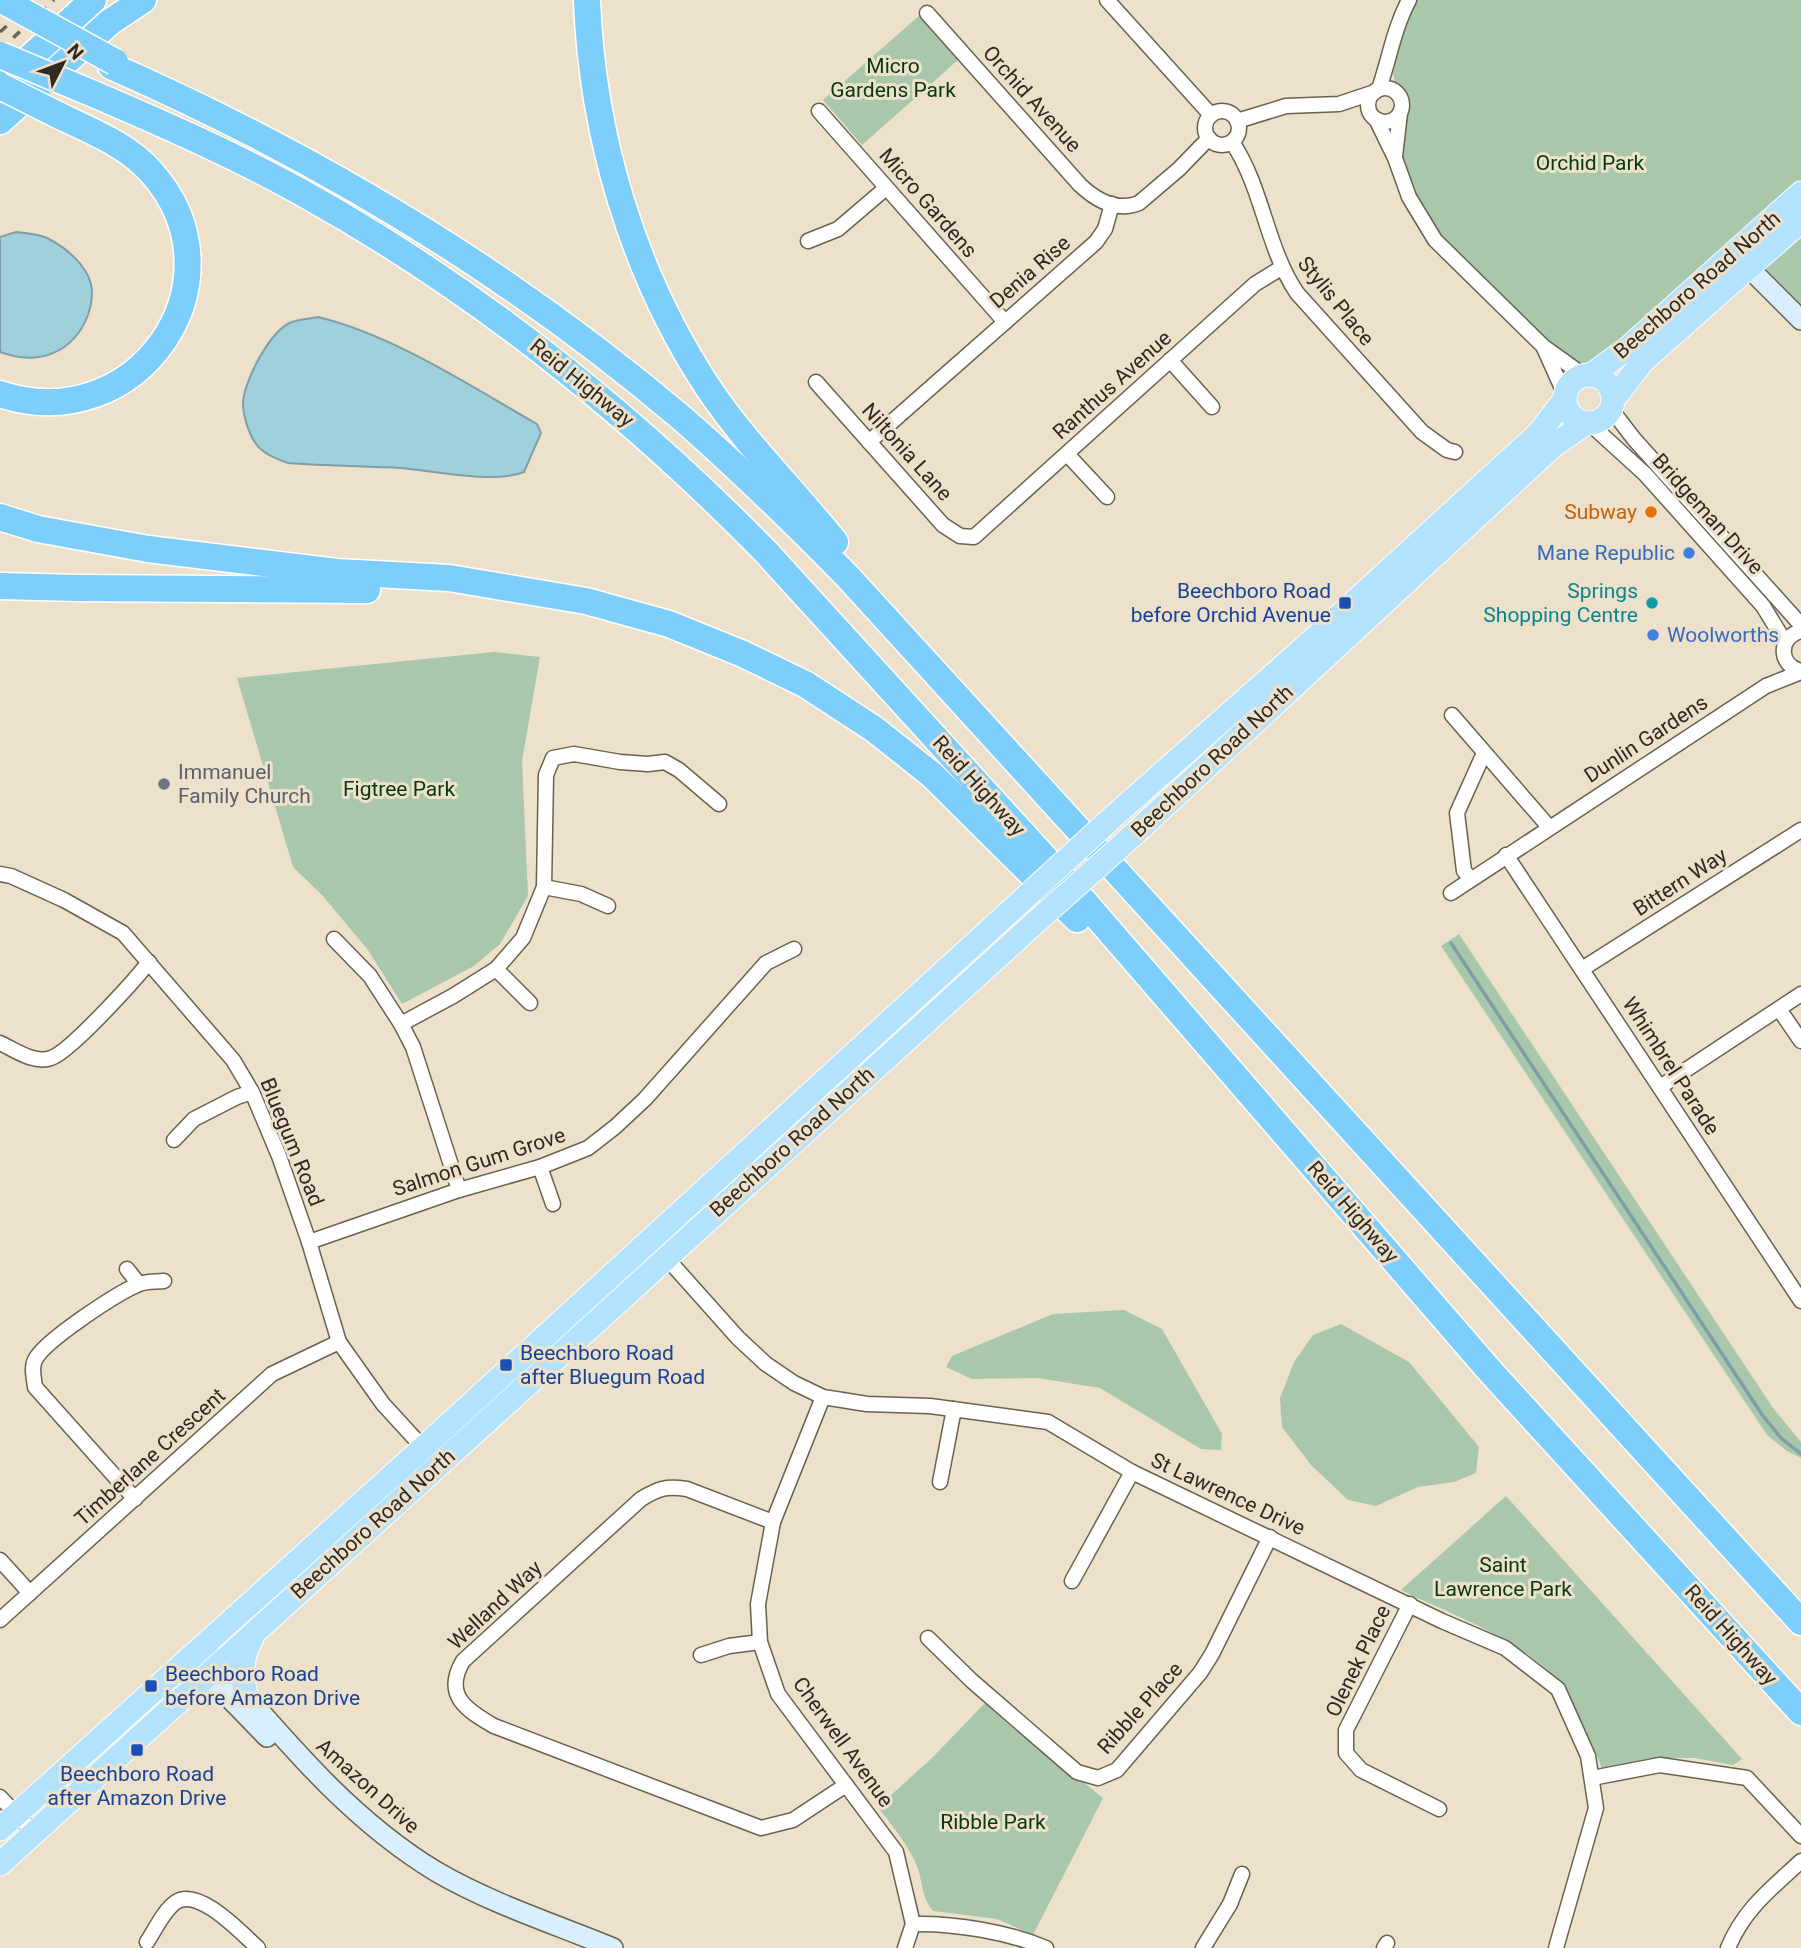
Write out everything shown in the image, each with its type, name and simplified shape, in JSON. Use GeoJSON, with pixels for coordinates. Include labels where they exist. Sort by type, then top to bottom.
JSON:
{"type":"FeatureCollection","features":[{"type":"Feature","properties":{"kind":"highway"},"geometry":{"type":"LineString","coordinates":[[2,0],[113,64]]}},
{"type":"Feature","properties":{"kind":"highway"},"geometry":{"type":"LineString","coordinates":[[0,394],[34,402],[55,403],[95,395],[114,387],[132,376],[161,346],[180,309],[185,289],[187,268],[182,227],[165,190],[137,158],[120,146],[0,85],[93,0]]}},
{"type":"Feature","properties":{"kind":"highway"},"geometry":{"type":"LineString","coordinates":[[0,121],[110,22],[143,0]]}},
{"type":"Feature","properties":{"kind":"highway"},"geometry":{"type":"LineString","coordinates":[[587,0],[593,73],[612,167],[642,259],[683,346],[708,388],[750,441],[1016,764]]}},
{"type":"Feature","properties":{"kind":"highway"},"geometry":{"type":"LineString","coordinates":[[0,20],[113,64]]}},
{"type":"Feature","properties":{"kind":"highway","name":"Reid Highway"},"geometry":{"type":"LineString","coordinates":[[0,55],[233,157],[363,228],[426,267],[517,331],[660,448],[766,552],[1065,880],[1499,1381],[1801,1712]]}},
{"type":"Feature","properties":{"kind":"highway","name":"Reid Highway"},"geometry":{"type":"LineString","coordinates":[[113,64],[303,158],[401,215],[506,283],[626,373],[694,429],[795,523],[848,577],[1801,1622]]}},
{"type":"Feature","properties":{"kind":"highway"},"geometry":{"type":"LineString","coordinates":[[0,517],[38,529],[148,549],[337,572],[449,578],[586,601],[669,624],[743,653],[805,684],[874,729],[932,775],[1144,986],[1317,1170],[1402,1268]]}},
{"type":"Feature","properties":{"kind":"highway"},"geometry":{"type":"LineString","coordinates":[[0,586],[519,591]]}},
{"type":"Feature","properties":{"kind":"main road","name":"Beechboro Road North"},"geometry":{"type":"LineString","coordinates":[[1612,404],[1643,361],[1741,260],[1801,193]]}},
{"type":"Feature","properties":{"kind":"main road","name":"Beechboro Road North"},"geometry":{"type":"LineString","coordinates":[[1587,375],[1628,348],[1741,260],[1801,220]]}},
{"type":"Feature","properties":{"kind":"main road"},"geometry":{"type":"LineString","coordinates":[[1587,375],[1604,380],[1609,386],[1612,404],[1602,419],[1588,423],[1573,417],[1566,406],[1565,397],[1571,383],[1587,375]]}},
{"type":"Feature","properties":{"kind":"main road","name":"Beechboro Road North"},"geometry":{"type":"LineString","coordinates":[[5,1813],[431,1456],[658,1249],[1030,893],[1539,433],[1565,397]]}},
{"type":"Feature","properties":{"kind":"main road","name":"Beechboro Road North"},"geometry":{"type":"LineString","coordinates":[[658,1249],[1047,912],[1553,446],[1588,423]]}},
{"type":"Feature","properties":{"kind":"main road","name":"Beechboro Road North"},"geometry":{"type":"LineString","coordinates":[[0,1864],[255,1632],[431,1456]]}},
{"type":"Feature","properties":{"kind":"main road"},"geometry":{"type":"LineString","coordinates":[[246,1695],[241,1670],[244,1652],[255,1632]]}},
{"type":"Feature","properties":{"kind":"street"},"geometry":{"type":"LineString","coordinates":[[1107,0],[1211,115]]}},
{"type":"Feature","properties":{"kind":"street"},"geometry":{"type":"LineString","coordinates":[[1409,0],[1397,27],[1390,57],[1377,91],[1368,104],[1395,158],[1409,197],[1436,240],[1544,347],[1587,375]]}},
{"type":"Feature","properties":{"kind":"street","name":"Orchid Avenue"},"geometry":{"type":"LineString","coordinates":[[927,13],[1080,185],[1098,200],[1112,204]]}},
{"type":"Feature","properties":{"kind":"street"},"geometry":{"type":"LineString","coordinates":[[1390,57],[1397,93],[1402,103],[1395,158]]}},
{"type":"Feature","properties":{"kind":"street"},"geometry":{"type":"LineString","coordinates":[[1237,121],[1286,106],[1339,104],[1388,88],[1397,93]]}},
{"type":"Feature","properties":{"kind":"street"},"geometry":{"type":"LineString","coordinates":[[1339,104],[1387,121],[1400,113]]}},
{"type":"Feature","properties":{"kind":"street","name":"Micro Gardens"},"geometry":{"type":"LineString","coordinates":[[819,111],[1005,322]]}},
{"type":"Feature","properties":{"kind":"street"},"geometry":{"type":"LineString","coordinates":[[1226,112],[1237,121],[1238,132],[1232,142],[1217,144],[1209,138],[1205,126],[1211,115],[1226,112]]}},
{"type":"Feature","properties":{"kind":"street"},"geometry":{"type":"LineString","coordinates":[[1112,204],[1132,206],[1145,199],[1209,138]]}},
{"type":"Feature","properties":{"kind":"street","name":"Stylis Place"},"geometry":{"type":"LineString","coordinates":[[1232,142],[1249,172],[1281,268],[1297,293],[1422,432],[1447,450],[1455,452]]}},
{"type":"Feature","properties":{"kind":"street"},"geometry":{"type":"LineString","coordinates":[[808,241],[838,229],[886,188]]}},
{"type":"Feature","properties":{"kind":"street","name":"Denia Rise"},"geometry":{"type":"LineString","coordinates":[[869,442],[1096,242],[1105,229],[1112,204]]}},
{"type":"Feature","properties":{"kind":"street"},"geometry":{"type":"LineString","coordinates":[[1741,260],[1801,320]]}},
{"type":"Feature","properties":{"kind":"street","name":"Ranthus Avenue"},"geometry":{"type":"LineString","coordinates":[[974,537],[1255,284],[1281,268]]}},
{"type":"Feature","properties":{"kind":"street"},"geometry":{"type":"LineString","coordinates":[[1544,347],[1565,397]]}},
{"type":"Feature","properties":{"kind":"street"},"geometry":{"type":"LineString","coordinates":[[1170,360],[1212,407]]}},
{"type":"Feature","properties":{"kind":"street","name":"Niltonia Lane"},"geometry":{"type":"LineString","coordinates":[[816,382],[943,526],[960,537],[974,537]]}},
{"type":"Feature","properties":{"kind":"street","name":"Bridgeman Drive"},"geometry":{"type":"LineString","coordinates":[[1612,404],[1639,444],[1801,625]]}},
{"type":"Feature","properties":{"kind":"street","name":"Bridgeman Drive"},"geometry":{"type":"LineString","coordinates":[[1588,423],[1645,474],[1763,607],[1784,648],[1790,667],[1801,672]]}},
{"type":"Feature","properties":{"kind":"street"},"geometry":{"type":"LineString","coordinates":[[1639,444],[1645,463],[1645,474]]}},
{"type":"Feature","properties":{"kind":"street"},"geometry":{"type":"LineString","coordinates":[[1067,454],[1107,497]]}},
{"type":"Feature","properties":{"kind":"street"},"geometry":{"type":"LineString","coordinates":[[1784,648],[1794,633],[1801,631]]}},
{"type":"Feature","properties":{"kind":"street","name":"Dunlin Gardens"},"geometry":{"type":"LineString","coordinates":[[1766,686],[1784,648]]}},
{"type":"Feature","properties":{"kind":"street","name":"Dunlin Gardens"},"geometry":{"type":"LineString","coordinates":[[1451,892],[1766,686],[1801,672]]}},
{"type":"Feature","properties":{"kind":"street"},"geometry":{"type":"LineString","coordinates":[[1452,715],[1549,827]]}},
{"type":"Feature","properties":{"kind":"street"},"geometry":{"type":"LineString","coordinates":[[1471,879],[1464,871],[1457,813],[1484,753]]}},
{"type":"Feature","properties":{"kind":"street"},"geometry":{"type":"LineString","coordinates":[[401,1024],[496,969],[523,938],[544,887],[546,775],[553,758],[574,754],[620,762],[665,762],[679,770],[719,804]]}},
{"type":"Feature","properties":{"kind":"street","name":"Bittern Way"},"geometry":{"type":"LineString","coordinates":[[1582,969],[1801,830]]}},
{"type":"Feature","properties":{"kind":"street","name":"Whimbrel Parade"},"geometry":{"type":"LineString","coordinates":[[1506,855],[1801,1301]]}},
{"type":"Feature","properties":{"kind":"street","name":"Bluegum Road"},"geometry":{"type":"LineString","coordinates":[[0,874],[11,876],[64,900],[123,933],[233,1060],[252,1092],[279,1156],[309,1242],[339,1342],[383,1404],[431,1456]]}},
{"type":"Feature","properties":{"kind":"street"},"geometry":{"type":"LineString","coordinates":[[544,887],[581,894],[607,906]]}},
{"type":"Feature","properties":{"kind":"street"},"geometry":{"type":"LineString","coordinates":[[334,939],[370,976],[413,1047],[460,1190]]}},
{"type":"Feature","properties":{"kind":"street","name":"Salmon Gum Grove"},"geometry":{"type":"LineString","coordinates":[[309,1242],[460,1190],[540,1167],[588,1148],[645,1099],[766,963],[794,949]]}},
{"type":"Feature","properties":{"kind":"street"},"geometry":{"type":"LineString","coordinates":[[0,1042],[30,1058],[51,1059],[70,1045],[149,962]]}},
{"type":"Feature","properties":{"kind":"street"},"geometry":{"type":"LineString","coordinates":[[496,969],[530,1003]]}},
{"type":"Feature","properties":{"kind":"street"},"geometry":{"type":"LineString","coordinates":[[1660,1087],[1801,994]]}},
{"type":"Feature","properties":{"kind":"street"},"geometry":{"type":"LineString","coordinates":[[1779,1009],[1801,1041]]}},
{"type":"Feature","properties":{"kind":"street"},"geometry":{"type":"LineString","coordinates":[[174,1140],[194,1119],[252,1092]]}},
{"type":"Feature","properties":{"kind":"street"},"geometry":{"type":"LineString","coordinates":[[540,1167],[553,1204]]}},
{"type":"Feature","properties":{"kind":"street","name":"St Lawrence Drive"},"geometry":{"type":"LineString","coordinates":[[658,1249],[738,1338],[766,1364],[794,1383],[823,1397],[867,1404],[930,1406],[1048,1422],[1132,1472],[1505,1648],[1558,1689],[1588,1756],[1596,1808],[1556,1948]]}},
{"type":"Feature","properties":{"kind":"street"},"geometry":{"type":"LineString","coordinates":[[127,1269],[138,1283]]}},
{"type":"Feature","properties":{"kind":"street"},"geometry":{"type":"LineString","coordinates":[[135,1499],[35,1387],[34,1361],[48,1343],[138,1283],[164,1281]]}},
{"type":"Feature","properties":{"kind":"street","name":"Timberlane Crescent"},"geometry":{"type":"LineString","coordinates":[[0,1620],[272,1374],[339,1342]]}},
{"type":"Feature","properties":{"kind":"street","name":"Cherwell Avenue"},"geometry":{"type":"LineString","coordinates":[[823,1397],[773,1522],[758,1604],[760,1642],[778,1694],[896,1852],[913,1924]]}},
{"type":"Feature","properties":{"kind":"street"},"geometry":{"type":"LineString","coordinates":[[940,1482],[954,1409]]}},
{"type":"Feature","properties":{"kind":"street"},"geometry":{"type":"LineString","coordinates":[[1072,1581],[1132,1472]]}},
{"type":"Feature","properties":{"kind":"street","name":"Welland Way"},"geometry":{"type":"LineString","coordinates":[[773,1522],[687,1489],[657,1489],[641,1499],[463,1661],[455,1675],[455,1689],[463,1703],[494,1726],[761,1828],[793,1820],[846,1785]]}},
{"type":"Feature","properties":{"kind":"street","name":"Ribble Place"},"geometry":{"type":"LineString","coordinates":[[928,1638],[972,1681],[1077,1772],[1098,1779],[1116,1770],[1200,1673],[1270,1537]]}},
{"type":"Feature","properties":{"kind":"street"},"geometry":{"type":"LineString","coordinates":[[0,1560],[30,1593]]}},
{"type":"Feature","properties":{"kind":"street","name":"Olenek Place"},"geometry":{"type":"LineString","coordinates":[[1410,1604],[1346,1730],[1346,1753],[1361,1770],[1439,1809]]}},
{"type":"Feature","properties":{"kind":"street"},"geometry":{"type":"LineString","coordinates":[[701,1655],[729,1646],[760,1642]]}},
{"type":"Feature","properties":{"kind":"street","name":"Amazon Drive"},"geometry":{"type":"LineString","coordinates":[[197,1651],[341,1812],[396,1857],[461,1896],[581,1948]]}},
{"type":"Feature","properties":{"kind":"street","name":"Amazon Drive"},"geometry":{"type":"LineString","coordinates":[[213,1670],[246,1695],[338,1795],[405,1851],[476,1892],[610,1947]]}},
{"type":"Feature","properties":{"kind":"street"},"geometry":{"type":"LineString","coordinates":[[1592,1778],[1660,1765],[1747,1778],[1801,1836]]}},
{"type":"Feature","properties":{"kind":"street"},"geometry":{"type":"LineString","coordinates":[[5,1813],[34,1833]]}},
{"type":"Feature","properties":{"kind":"street"},"geometry":{"type":"LineString","coordinates":[[1728,1948],[1737,1927],[1753,1905],[1801,1861]]}},
{"type":"Feature","properties":{"kind":"street"},"geometry":{"type":"LineString","coordinates":[[1203,1948],[1230,1904],[1242,1874]]}},
{"type":"Feature","properties":{"kind":"street"},"geometry":{"type":"LineString","coordinates":[[147,1942],[170,1907],[190,1898],[204,1903],[258,1948]]}},
{"type":"Feature","properties":{"kind":"street"},"geometry":{"type":"LineString","coordinates":[[905,1948],[913,1924],[938,1924],[1027,1940],[1046,1948]]}},
{"type":"Feature","properties":{"kind":"green space","name":"Orchid Park"},"geometry":{"type":"Polygon","coordinates":[[[1409,0],[1801,0],[1801,193],[1583,375],[1435,240],[1400,173],[1402,103],[1397,93],[1390,57],[1409,0]]]}},
{"type":"Feature","properties":{"kind":"green space","name":"Micro Gardens Park"},"geometry":{"type":"Polygon","coordinates":[[[920,15],[959,59],[862,145],[823,100],[920,15]]]}},
{"type":"Feature","properties":{"kind":"green space"},"geometry":{"type":"Polygon","coordinates":[[[1801,221],[1801,320],[1749,267],[1801,221]]]}},
{"type":"Feature","properties":{"kind":"green space","name":"Figtree Park"},"geometry":{"type":"Polygon","coordinates":[[[494,652],[540,657],[522,761],[528,896],[500,944],[474,966],[402,1004],[368,950],[322,895],[293,867],[237,678],[494,652]]]}},
{"type":"Feature","properties":{"kind":"green space"},"geometry":{"type":"Polygon","coordinates":[[[1459,934],[1773,1408],[1801,1442],[1801,1458],[1767,1435],[1441,946],[1459,934]]]}},
{"type":"Feature","properties":{"kind":"green space"},"geometry":{"type":"Polygon","coordinates":[[[1124,1310],[1162,1329],[1222,1434],[1221,1450],[1201,1449],[1100,1388],[1038,1378],[972,1379],[946,1367],[952,1356],[1053,1314],[1124,1310]]]}},
{"type":"Feature","properties":{"kind":"green space"},"geometry":{"type":"Polygon","coordinates":[[[1341,1324],[1409,1362],[1479,1447],[1476,1473],[1454,1482],[1418,1487],[1376,1506],[1348,1500],[1311,1465],[1282,1427],[1280,1398],[1294,1362],[1313,1335],[1341,1324]]]}},
{"type":"Feature","properties":{"kind":"green space","name":"Saint Lawrence Park"},"geometry":{"type":"Polygon","coordinates":[[[1506,1496],[1742,1759],[1733,1765],[1695,1758],[1662,1758],[1602,1768],[1567,1695],[1551,1674],[1519,1648],[1500,1637],[1401,1590],[1506,1496]]]}},
{"type":"Feature","properties":{"kind":"green space","name":"Ribble Park"},"geometry":{"type":"Polygon","coordinates":[[[985,1703],[1103,1798],[1033,1935],[997,1919],[933,1911],[910,1852],[878,1807],[932,1758],[985,1703]]]}},
{"type":"Feature","properties":{"kind":"water"},"geometry":{"type":"Polygon","coordinates":[[[16,232],[43,237],[61,246],[80,263],[91,284],[90,308],[81,328],[63,348],[40,357],[27,358],[0,352],[0,237],[16,232]]]}},
{"type":"Feature","properties":{"kind":"water"},"geometry":{"type":"Polygon","coordinates":[[[318,317],[346,325],[403,349],[537,424],[541,433],[524,472],[481,477],[401,468],[288,463],[262,451],[251,435],[244,413],[244,394],[253,370],[267,345],[284,327],[295,321],[318,317]]]}},
{"type":"Feature","properties":{"kind":"waterway"},"geometry":{"type":"LineString","coordinates":[[1451,943],[1763,1416],[1781,1438],[1801,1454]]}},
{"type":"Feature","properties":{"kind":"railway"},"geometry":{"type":"LineString","coordinates":[[0,32],[35,0]]}},
{"type":"Feature","properties":{"kind":"railway"},"geometry":{"type":"LineString","coordinates":[[0,50],[54,0]]}},
{"type":"Feature","properties":{"kind":"place","name":"Subway"},"geometry":{"type":"Point","coordinates":[1651,512]}},
{"type":"Feature","properties":{"kind":"place","name":"Mane Republic"},"geometry":{"type":"Point","coordinates":[1689,553]}},
{"type":"Feature","properties":{"kind":"place","name":"Beechboro Road before Orchid Avenue"},"geometry":{"type":"Point","coordinates":[1345,603]}},
{"type":"Feature","properties":{"kind":"place","name":"Springs Shopping Centre"},"geometry":{"type":"Point","coordinates":[1652,603]}},
{"type":"Feature","properties":{"kind":"place","name":"Woolworths"},"geometry":{"type":"Point","coordinates":[1653,635]}},
{"type":"Feature","properties":{"kind":"place","name":"Immanuel Family Church"},"geometry":{"type":"Point","coordinates":[164,784]}},
{"type":"Feature","properties":{"kind":"place","name":"Beechboro Road after Bluegum Road"},"geometry":{"type":"Point","coordinates":[506,1365]}},
{"type":"Feature","properties":{"kind":"place","name":"Beechboro Road before Amazon Drive"},"geometry":{"type":"Point","coordinates":[151,1686]}},
{"type":"Feature","properties":{"kind":"place","name":"Beechboro Road after Amazon Drive"},"geometry":{"type":"Point","coordinates":[137,1750]}}]}
